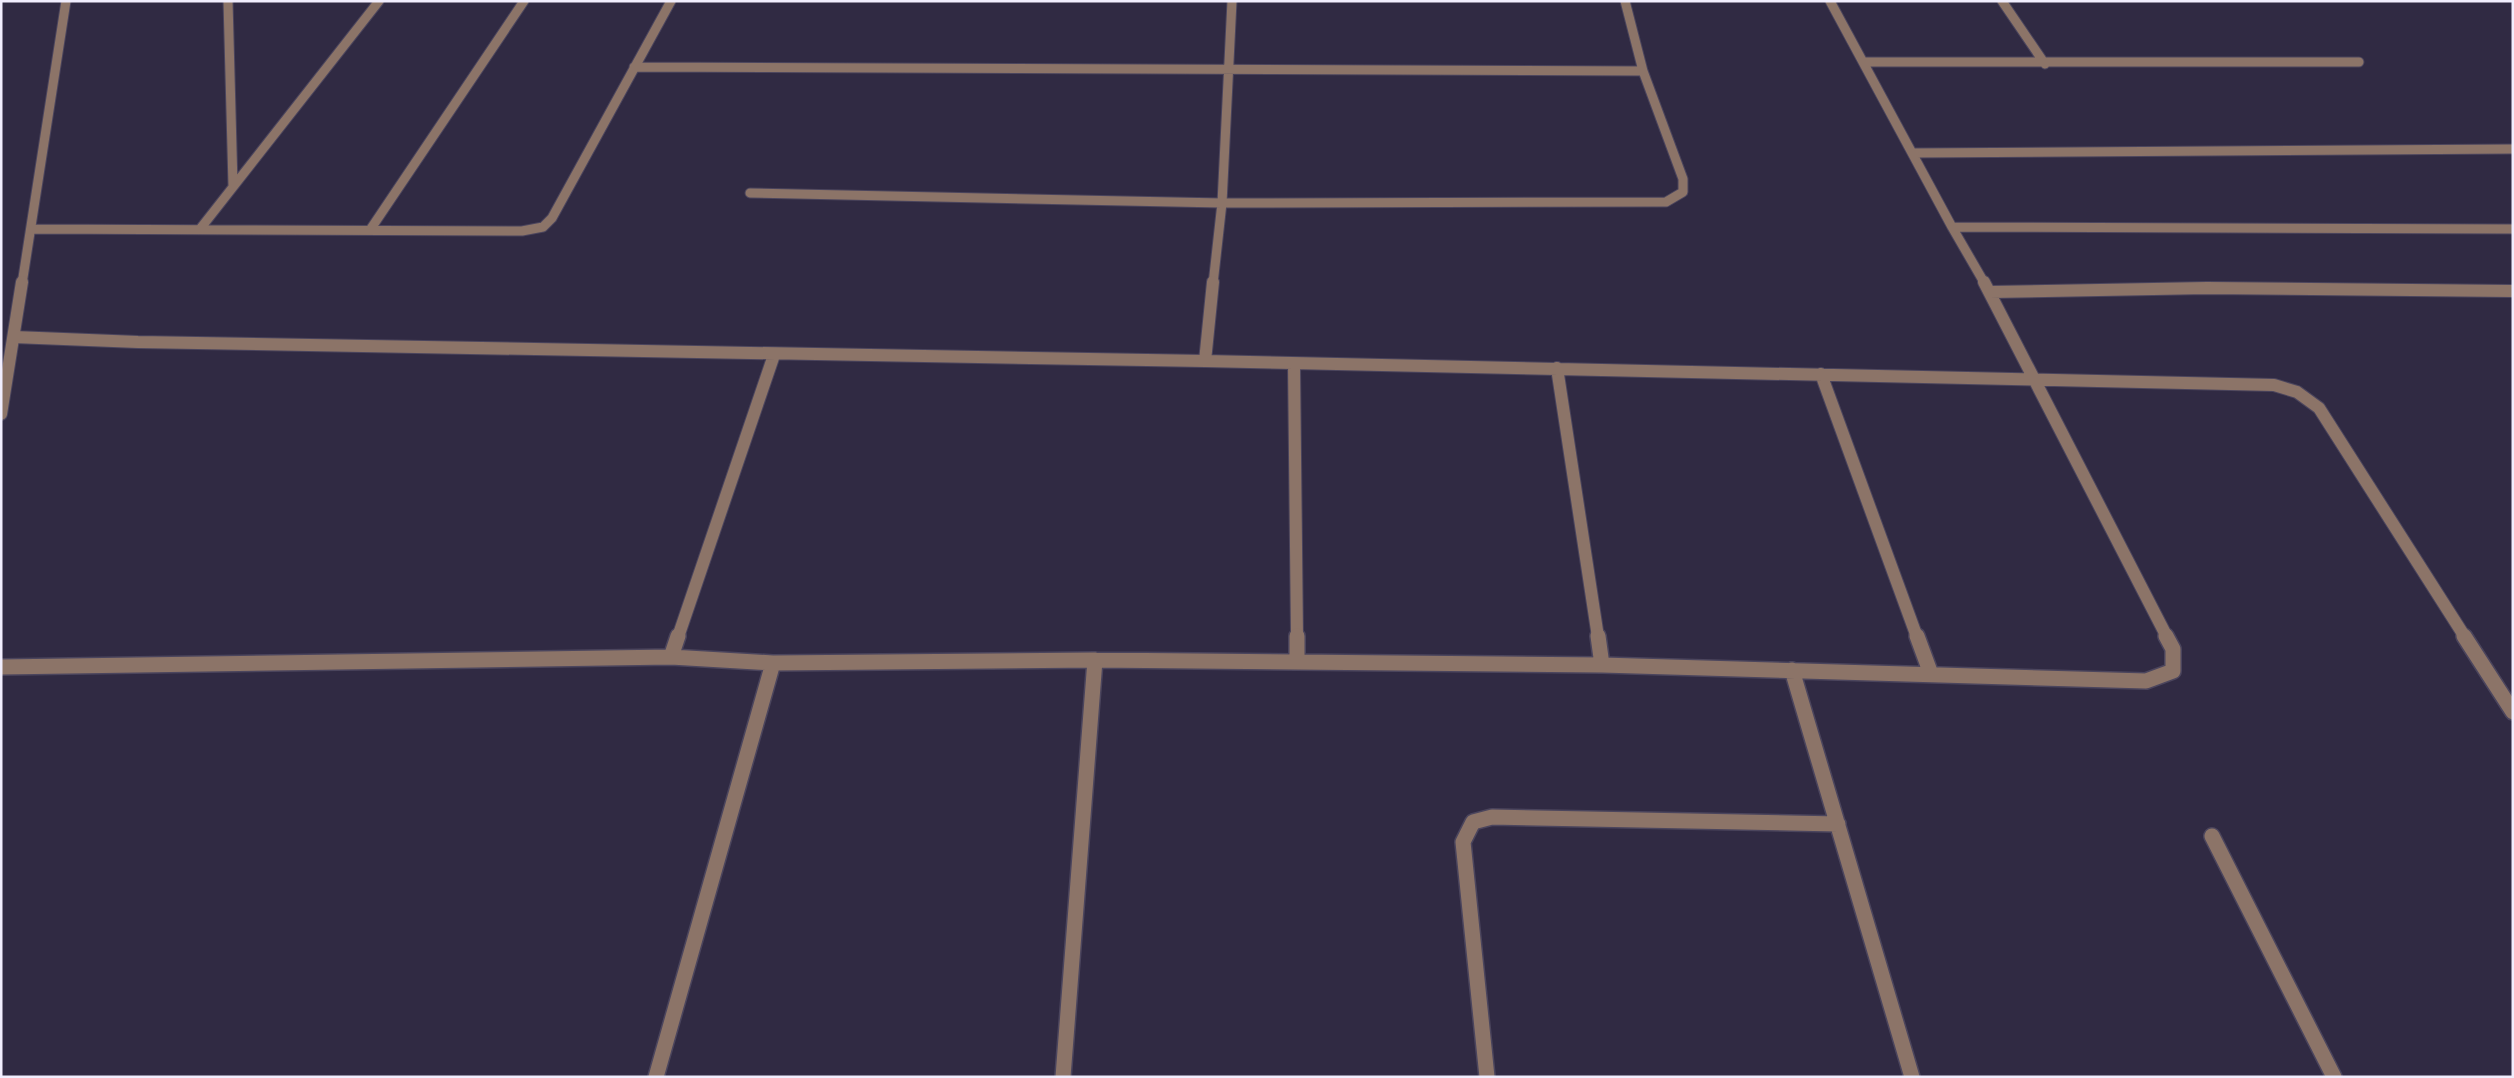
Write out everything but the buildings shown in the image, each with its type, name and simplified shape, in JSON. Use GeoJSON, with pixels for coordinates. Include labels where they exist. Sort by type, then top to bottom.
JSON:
{"type":"FeatureCollection","features":[{"type":"Feature","properties":{"kind":"street"},"geometry":{"type":"LineString","coordinates":[[1,414],[66,1]]}},
{"type":"Feature","properties":{"kind":"street"},"geometry":{"type":"LineString","coordinates":[[228,1],[234,186]]}},
{"type":"Feature","properties":{"kind":"street"},"geometry":{"type":"LineString","coordinates":[[200,230],[379,1]]}},
{"type":"Feature","properties":{"kind":"street"},"geometry":{"type":"LineString","coordinates":[[370,230],[524,1]]}},
{"type":"Feature","properties":{"kind":"street"},"geometry":{"type":"LineString","coordinates":[[31,228],[522,232],[543,227],[552,218],[671,1]]}},
{"type":"Feature","properties":{"kind":"street"},"geometry":{"type":"LineString","coordinates":[[1205,361],[1222,203],[1232,1]]}},
{"type":"Feature","properties":{"kind":"street"},"geometry":{"type":"LineString","coordinates":[[750,193],[1222,203],[1666,202],[1683,192],[1682,179],[1643,72],[1624,1]]}},
{"type":"Feature","properties":{"kind":"street"},"geometry":{"type":"LineString","coordinates":[[1,667],[671,657],[773,663],[1094,660],[1602,665],[2146,681],[2173,671],[2173,649],[2033,380],[1990,292],[1952,227],[1830,1]]}},
{"type":"Feature","properties":{"kind":"street"},"geometry":{"type":"LineString","coordinates":[[2002,1],[2045,64]]}},
{"type":"Feature","properties":{"kind":"street"},"geometry":{"type":"LineString","coordinates":[[1864,62],[2045,64],[2359,62]]}},
{"type":"Feature","properties":{"kind":"street"},"geometry":{"type":"LineString","coordinates":[[634,67],[1643,72]]}},
{"type":"Feature","properties":{"kind":"street"},"geometry":{"type":"LineString","coordinates":[[1912,153],[2513,149]]}},
{"type":"Feature","properties":{"kind":"street"},"geometry":{"type":"LineString","coordinates":[[1952,227],[2513,229]]}},
{"type":"Feature","properties":{"kind":"street"},"geometry":{"type":"LineString","coordinates":[[1990,292],[2207,288],[2513,291]]}},
{"type":"Feature","properties":{"kind":"street"},"geometry":{"type":"LineString","coordinates":[[14,337],[158,342],[774,355],[1557,368],[2274,385],[2298,392],[2319,408],[2513,712]]}},
{"type":"Feature","properties":{"kind":"street"},"geometry":{"type":"LineString","coordinates":[[671,657],[774,355]]}},
{"type":"Feature","properties":{"kind":"street"},"geometry":{"type":"LineString","coordinates":[[1294,364],[1298,662]]}},
{"type":"Feature","properties":{"kind":"street"},"geometry":{"type":"LineString","coordinates":[[1557,368],[1602,665]]}},
{"type":"Feature","properties":{"kind":"street"},"geometry":{"type":"LineString","coordinates":[[1821,374],[1931,674]]}},
{"type":"Feature","properties":{"kind":"street"},"geometry":{"type":"LineString","coordinates":[[1063,1077],[1094,660]]}},
{"type":"Feature","properties":{"kind":"street"},"geometry":{"type":"LineString","coordinates":[[656,1077],[773,663]]}},
{"type":"Feature","properties":{"kind":"street"},"geometry":{"type":"LineString","coordinates":[[1792,670],[1912,1077]]}},
{"type":"Feature","properties":{"kind":"street"},"geometry":{"type":"LineString","coordinates":[[1486,1077],[1463,842],[1473,822],[1492,816],[1838,824]]}},
{"type":"Feature","properties":{"kind":"street"},"geometry":{"type":"LineString","coordinates":[[2212,836],[2334,1077]]}}]}
